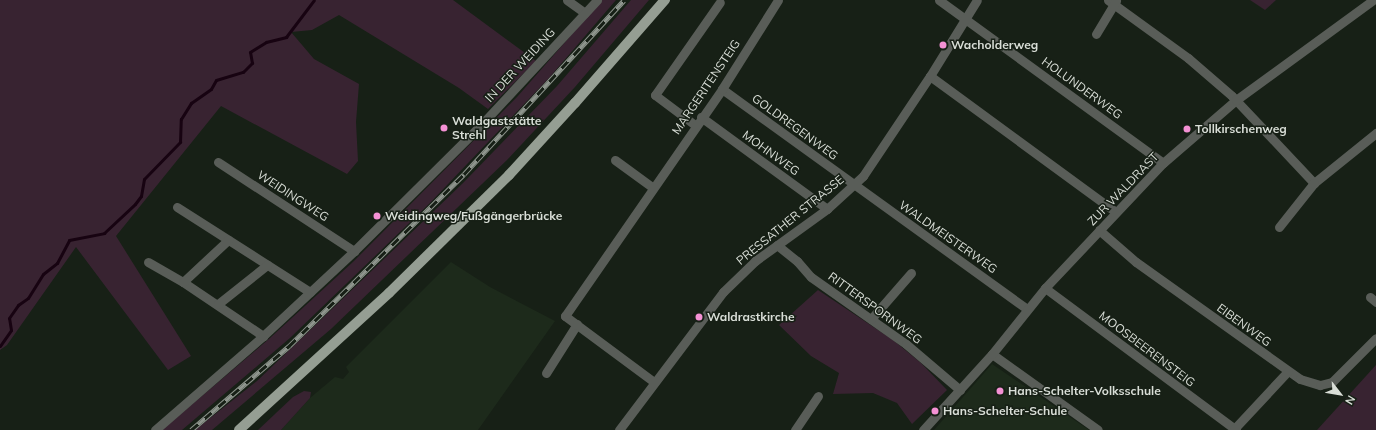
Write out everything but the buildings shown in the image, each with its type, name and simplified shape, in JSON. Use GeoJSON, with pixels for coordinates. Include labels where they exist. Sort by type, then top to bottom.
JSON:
{"type":"FeatureCollection","features":[{"type":"Feature","properties":{"kind":"main road"},"geometry":{"type":"LineString","coordinates":[[239,430],[383,299],[509,175],[575,104],[665,0]]}},
{"type":"Feature","properties":{"kind":"street"},"geometry":{"type":"LineString","coordinates":[[567,0],[585,13]]}},
{"type":"Feature","properties":{"kind":"street","name":"IN DER WEIDING"},"geometry":{"type":"LineString","coordinates":[[354,251],[438,166],[597,0]]}},
{"type":"Feature","properties":{"kind":"street","name":"MARGERITENSTEIG"},"geometry":{"type":"LineString","coordinates":[[576,324],[565,316],[652,187],[722,89],[778,0]]}},
{"type":"Feature","properties":{"kind":"street","name":"HOLUNDERWEG"},"geometry":{"type":"LineString","coordinates":[[939,0],[1163,163]]}},
{"type":"Feature","properties":{"kind":"street","name":"PRESSATHER STRASSE"},"geometry":{"type":"LineString","coordinates":[[619,430],[723,292],[777,245],[827,209],[854,185],[875,160],[930,76],[977,0]]}},
{"type":"Feature","properties":{"kind":"street","name":"ZUR WALDRAST"},"geometry":{"type":"LineString","coordinates":[[923,430],[992,354],[1045,288],[1163,163],[1236,100],[1373,0]]}},
{"type":"Feature","properties":{"kind":"street"},"geometry":{"type":"LineString","coordinates":[[695,125],[655,95],[720,2]]}},
{"type":"Feature","properties":{"kind":"street"},"geometry":{"type":"LineString","coordinates":[[1096,34],[1113,2],[1188,58],[1236,100],[1314,183]]}},
{"type":"Feature","properties":{"kind":"street"},"geometry":{"type":"LineString","coordinates":[[930,76],[1116,212]]}},
{"type":"Feature","properties":{"kind":"street","name":"GOLDREGENWEG"},"geometry":{"type":"LineString","coordinates":[[722,89],[854,185]]}},
{"type":"Feature","properties":{"kind":"street","name":"MOHNWEG"},"geometry":{"type":"LineString","coordinates":[[701,117],[827,209]]}},
{"type":"Feature","properties":{"kind":"street"},"geometry":{"type":"LineString","coordinates":[[1279,227],[1314,183],[1376,133]]}},
{"type":"Feature","properties":{"kind":"street"},"geometry":{"type":"LineString","coordinates":[[615,160],[652,187]]}},
{"type":"Feature","properties":{"kind":"street","name":"WEIDINGWEG"},"geometry":{"type":"LineString","coordinates":[[218,162],[354,251]]}},
{"type":"Feature","properties":{"kind":"street","name":"WALDMEISTERWEG"},"geometry":{"type":"LineString","coordinates":[[854,185],[1027,309]]}},
{"type":"Feature","properties":{"kind":"street"},"geometry":{"type":"LineString","coordinates":[[177,207],[310,292]]}},
{"type":"Feature","properties":{"kind":"street","name":"EIBENWEG"},"geometry":{"type":"LineString","coordinates":[[1099,230],[1136,262],[1288,371],[1312,384],[1320,385],[1332,382],[1376,338]]}},
{"type":"Feature","properties":{"kind":"street"},"geometry":{"type":"LineString","coordinates":[[183,282],[228,240]]}},
{"type":"Feature","properties":{"kind":"street","name":"RITTERSPORNWEG"},"geometry":{"type":"LineString","coordinates":[[777,245],[797,261],[811,277],[906,344],[960,390]]}},
{"type":"Feature","properties":{"kind":"street"},"geometry":{"type":"LineString","coordinates":[[155,430],[263,336],[354,251]]}},
{"type":"Feature","properties":{"kind":"street"},"geometry":{"type":"LineString","coordinates":[[148,262],[218,304],[263,336]]}},
{"type":"Feature","properties":{"kind":"street"},"geometry":{"type":"LineString","coordinates":[[218,304],[267,265]]}},
{"type":"Feature","properties":{"kind":"street"},"geometry":{"type":"LineString","coordinates":[[871,319],[911,273]]}},
{"type":"Feature","properties":{"kind":"street","name":"MOOSBEERENSTEIG"},"geometry":{"type":"LineString","coordinates":[[1045,288],[1235,429],[1288,371]]}},
{"type":"Feature","properties":{"kind":"street"},"geometry":{"type":"LineString","coordinates":[[546,373],[576,324],[654,382]]}},
{"type":"Feature","properties":{"kind":"street"},"geometry":{"type":"LineString","coordinates":[[992,354],[1098,430]]}},
{"type":"Feature","properties":{"kind":"street"},"geometry":{"type":"LineString","coordinates":[[795,430],[818,396]]}},
{"type":"Feature","properties":{"kind":"shaded area"},"geometry":{"type":"Polygon","coordinates":[[[0,0],[453,0],[536,61],[488,109],[459,88],[339,15],[312,30],[291,32],[314,59],[359,84],[356,122],[358,161],[347,174],[221,106],[116,236],[191,356],[168,370],[76,247],[7,345],[0,350],[0,0]]]}},
{"type":"Feature","properties":{"kind":"shaded area"},"geometry":{"type":"Polygon","coordinates":[[[602,0],[616,0],[549,78],[429,204],[290,338],[182,430],[162,430],[270,338],[354,261],[517,97],[602,0]]]}},
{"type":"Feature","properties":{"kind":"shaded area"},"geometry":{"type":"Polygon","coordinates":[[[631,0],[649,0],[575,87],[507,160],[331,329],[212,430],[195,430],[257,381],[463,183],[557,86],[631,0]]]}},
{"type":"Feature","properties":{"kind":"shaded area"},"geometry":{"type":"Polygon","coordinates":[[[1250,0],[1276,0],[1265,10],[1250,0]]]}},
{"type":"Feature","properties":{"kind":"shaded area"},"geometry":{"type":"Polygon","coordinates":[[[451,262],[490,287],[555,321],[478,430],[281,430],[310,398],[335,377],[343,379],[349,372],[346,367],[451,262]]]}},
{"type":"Feature","properties":{"kind":"shaded area"},"geometry":{"type":"Polygon","coordinates":[[[818,290],[893,340],[921,363],[947,390],[912,424],[897,403],[873,393],[833,394],[839,373],[811,356],[779,325],[818,290]]]}},
{"type":"Feature","properties":{"kind":"shaded area","name":"Hans-Schelter-Volksschule"},"geometry":{"type":"Polygon","coordinates":[[[992,364],[1089,430],[934,430],[992,364]]]}},
{"type":"Feature","properties":{"kind":"shaded area"},"geometry":{"type":"Polygon","coordinates":[[[1376,365],[1376,430],[1317,430],[1376,365]]]}},
{"type":"Feature","properties":{"kind":"shaded area"},"geometry":{"type":"Polygon","coordinates":[[[304,391],[311,392],[310,398],[281,430],[258,430],[293,397],[304,391]]]}},
{"type":"Feature","properties":{"kind":"waterway"},"geometry":{"type":"LineString","coordinates":[[0,346],[11,330],[9,318],[18,305],[28,298],[43,274],[57,263],[69,240],[104,233],[135,204],[141,196],[144,179],[180,142],[181,119],[191,103],[211,89],[216,80],[243,72],[252,63],[250,52],[266,42],[286,37],[314,0]]}},
{"type":"Feature","properties":{"kind":"railway"},"geometry":{"type":"LineString","coordinates":[[191,430],[289,346],[464,174],[624,0]]}},
{"type":"Feature","properties":{"kind":"place","name":"Wacholderweg"},"geometry":{"type":"Point","coordinates":[943,45]}},
{"type":"Feature","properties":{"kind":"place","name":"Waldgaststätte Strehl"},"geometry":{"type":"Point","coordinates":[444,128]}},
{"type":"Feature","properties":{"kind":"place","name":"Tollkirschenweg"},"geometry":{"type":"Point","coordinates":[1187,129]}},
{"type":"Feature","properties":{"kind":"place","name":"Weidingweg/Fußgängerbrücke"},"geometry":{"type":"Point","coordinates":[377,216]}},
{"type":"Feature","properties":{"kind":"place","name":"Waldrastkirche"},"geometry":{"type":"Point","coordinates":[699,317]}},
{"type":"Feature","properties":{"kind":"place","name":"Hans-Schelter-Volksschule"},"geometry":{"type":"Point","coordinates":[1000,391]}},
{"type":"Feature","properties":{"kind":"place","name":"Hans-Schelter-Schule"},"geometry":{"type":"Point","coordinates":[935,411]}}]}
